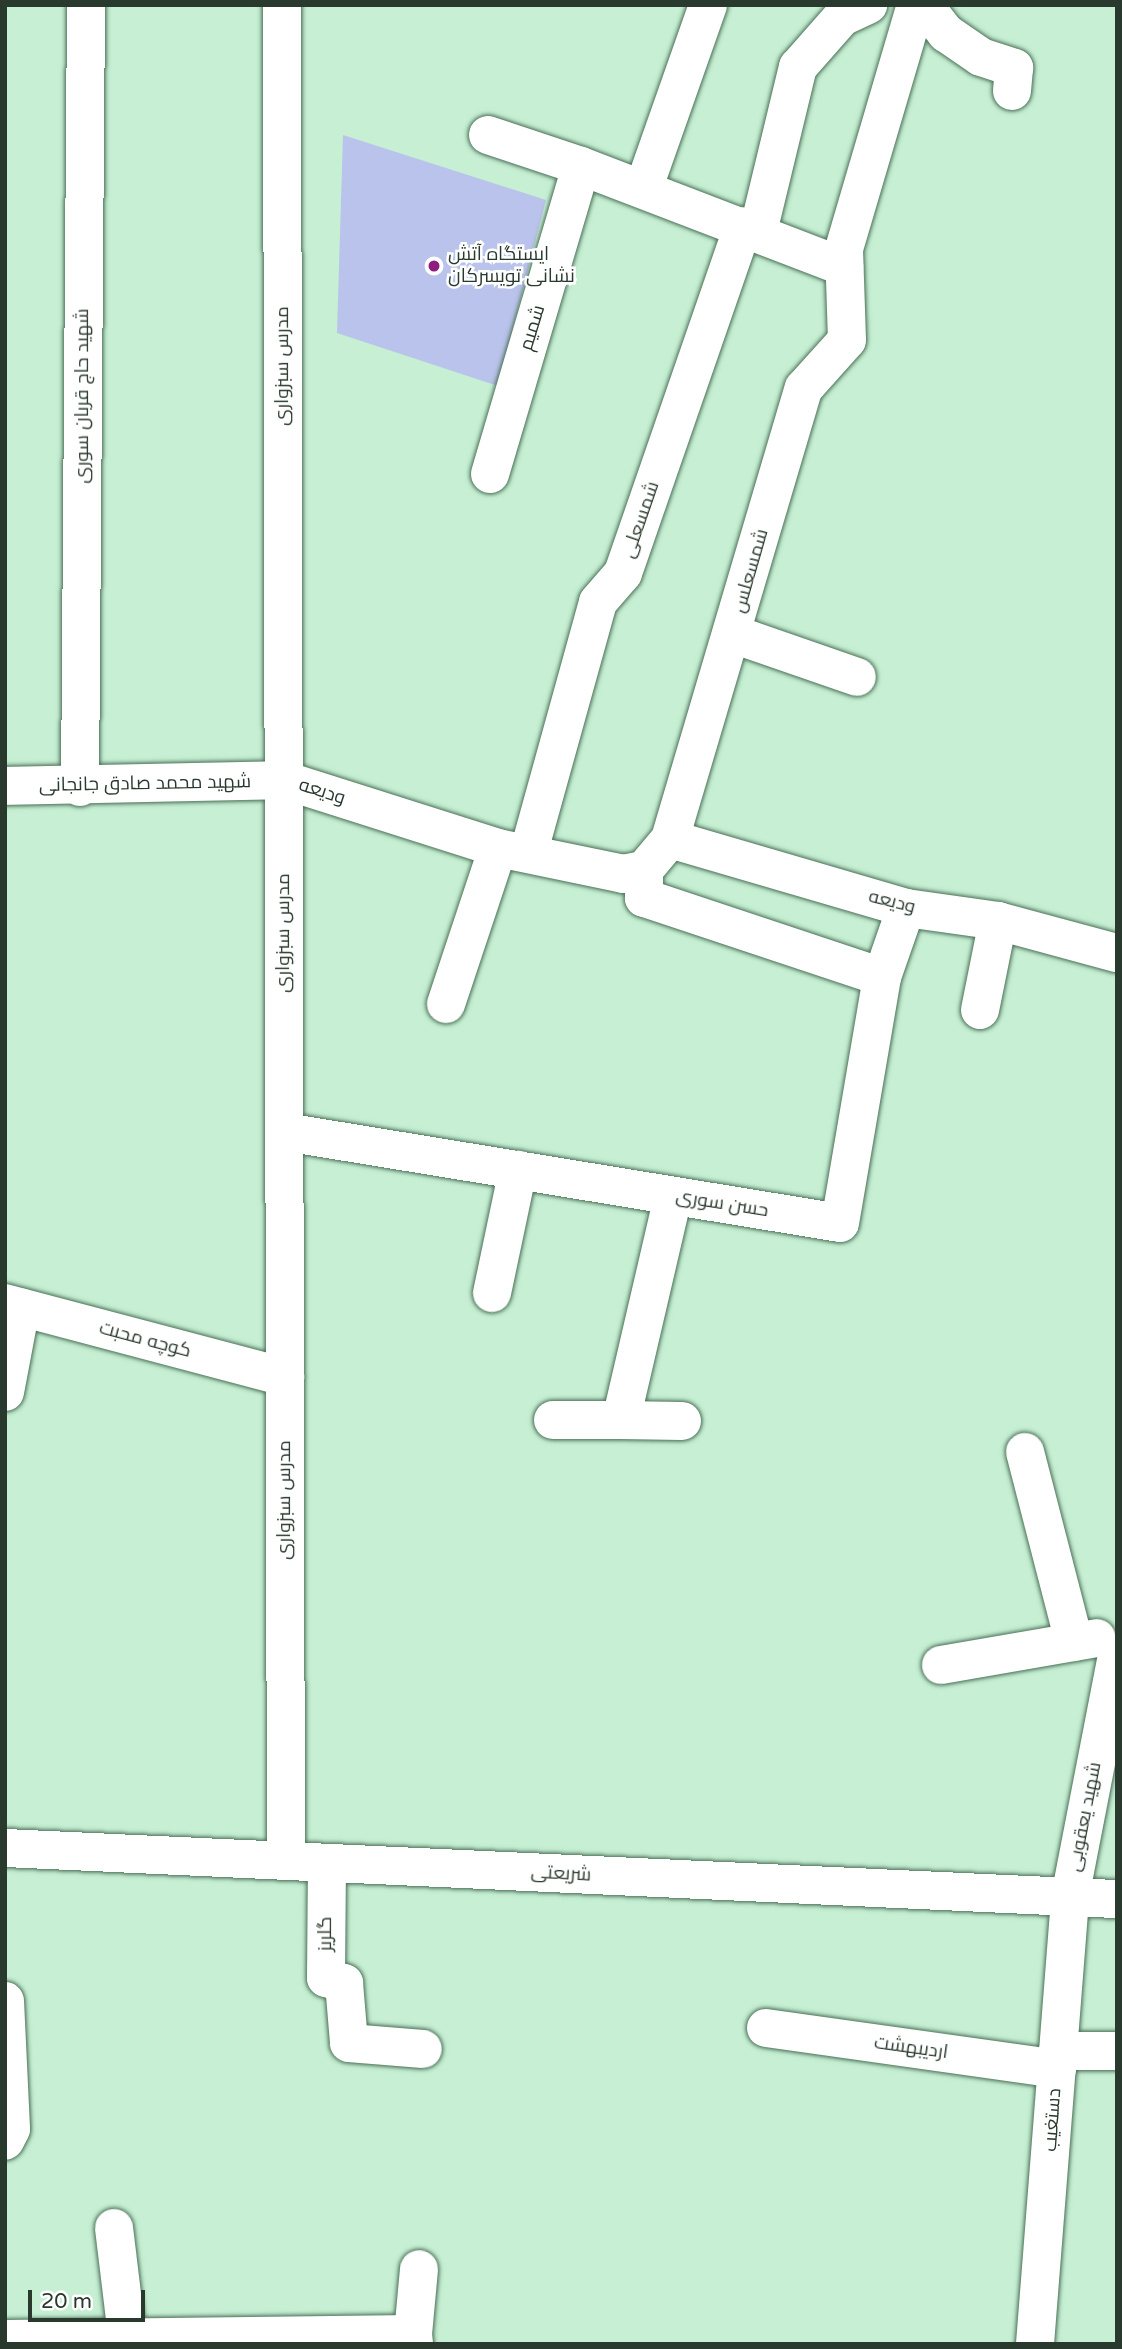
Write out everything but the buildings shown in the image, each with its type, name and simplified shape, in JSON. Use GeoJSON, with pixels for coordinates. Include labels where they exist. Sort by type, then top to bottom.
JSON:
{"type":"FeatureCollection","features":[{"type":"Feature","properties":{"kind":"street","name":"شهید حاج قربان سوری"},"geometry":{"type":"LineString","coordinates":[[80,787],[86,5]]}},
{"type":"Feature","properties":{"kind":"street","name":"مدرس سبزواری"},"geometry":{"type":"LineString","coordinates":[[282,5],[286,1861]]}},
{"type":"Feature","properties":{"kind":"street"},"geometry":{"type":"LineString","coordinates":[[644,187],[708,5]]}},
{"type":"Feature","properties":{"kind":"street","name":"شمسعلی"},"geometry":{"type":"LineString","coordinates":[[446,1004],[514,850],[598,602],[623,573],[751,229],[798,66],[842,17],[868,5]]}},
{"type":"Feature","properties":{"kind":"street","name":"شمسعلس"},"geometry":{"type":"LineString","coordinates":[[644,870],[670,839],[804,388],[847,340],[844,249],[916,5]]}},
{"type":"Feature","properties":{"kind":"street"},"geometry":{"type":"LineString","coordinates":[[924,5],[946,33],[972,51],[1014,68],[1012,91]]}},
{"type":"Feature","properties":{"kind":"street"},"geometry":{"type":"LineString","coordinates":[[938,5],[953,5]]}},
{"type":"Feature","properties":{"kind":"street"},"geometry":{"type":"LineString","coordinates":[[488,135],[644,187],[844,267]]}},
{"type":"Feature","properties":{"kind":"street","name":"شمیم"},"geometry":{"type":"LineString","coordinates":[[490,474],[581,166]]}},
{"type":"Feature","properties":{"kind":"street"},"geometry":{"type":"LineString","coordinates":[[733,634],[857,677]]}},
{"type":"Feature","properties":{"kind":"street","name":"شهید محمد صادق جانجانی"},"geometry":{"type":"LineString","coordinates":[[5,786],[80,787],[284,780]]}},
{"type":"Feature","properties":{"kind":"street","name":"ودیعه"},"geometry":{"type":"LineString","coordinates":[[284,780],[514,850],[623,874],[644,870]]}},
{"type":"Feature","properties":{"kind":"street","name":"ودیعه"},"geometry":{"type":"LineString","coordinates":[[670,839],[906,908],[998,921],[1117,953]]}},
{"type":"Feature","properties":{"kind":"street"},"geometry":{"type":"LineString","coordinates":[[644,870],[644,898],[882,976]]}},
{"type":"Feature","properties":{"kind":"street","name":"حسن سوری"},"geometry":{"type":"LineString","coordinates":[[285,1132],[840,1223],[882,976],[906,908]]}},
{"type":"Feature","properties":{"kind":"street"},"geometry":{"type":"LineString","coordinates":[[980,1010],[998,921]]}},
{"type":"Feature","properties":{"kind":"street"},"geometry":{"type":"LineString","coordinates":[[492,1293],[517,1170]]}},
{"type":"Feature","properties":{"kind":"street"},"geometry":{"type":"LineString","coordinates":[[621,1420],[673,1196]]}},
{"type":"Feature","properties":{"kind":"street"},"geometry":{"type":"LineString","coordinates":[[5,1392],[13,1305]]}},
{"type":"Feature","properties":{"kind":"street","name":"کوچه محبت"},"geometry":{"type":"LineString","coordinates":[[13,1305],[285,1377]]}},
{"type":"Feature","properties":{"kind":"street"},"geometry":{"type":"LineString","coordinates":[[553,1420],[682,1421]]}},
{"type":"Feature","properties":{"kind":"street"},"geometry":{"type":"LineString","coordinates":[[1025,1452],[1074,1642]]}},
{"type":"Feature","properties":{"kind":"street"},"geometry":{"type":"LineString","coordinates":[[942,1665],[1117,1635]]}},
{"type":"Feature","properties":{"kind":"street","name":"شهید یعقوبی"},"geometry":{"type":"LineString","coordinates":[[1070,1897],[1108,1745],[1117,1655]]}},
{"type":"Feature","properties":{"kind":"street","name":"شریعتی"},"geometry":{"type":"LineString","coordinates":[[5,1848],[1117,1899]]}},
{"type":"Feature","properties":{"kind":"street","name":"گلریز"},"geometry":{"type":"LineString","coordinates":[[327,1863],[326,1978],[345,1983],[349,2043],[423,2049]]}},
{"type":"Feature","properties":{"kind":"street","name":"دستغیب"},"geometry":{"type":"LineString","coordinates":[[1025,2340],[1058,2060],[1070,1897]]}},
{"type":"Feature","properties":{"kind":"street"},"geometry":{"type":"LineString","coordinates":[[5,2001],[11,2129],[5,2141]]}},
{"type":"Feature","properties":{"kind":"street","name":"اردیبهشت"},"geometry":{"type":"LineString","coordinates":[[766,2028],[1058,2060],[1117,2051]]}},
{"type":"Feature","properties":{"kind":"street"},"geometry":{"type":"LineString","coordinates":[[114,2228],[128,2340]]}},
{"type":"Feature","properties":{"kind":"street"},"geometry":{"type":"LineString","coordinates":[[5,2339],[414,2339],[419,2269]]}},
{"type":"Feature","properties":{"kind":"place","name":"ایستگاه آتش نشانی تویسرکان"},"geometry":{"type":"Point","coordinates":[434,266]}}]}
